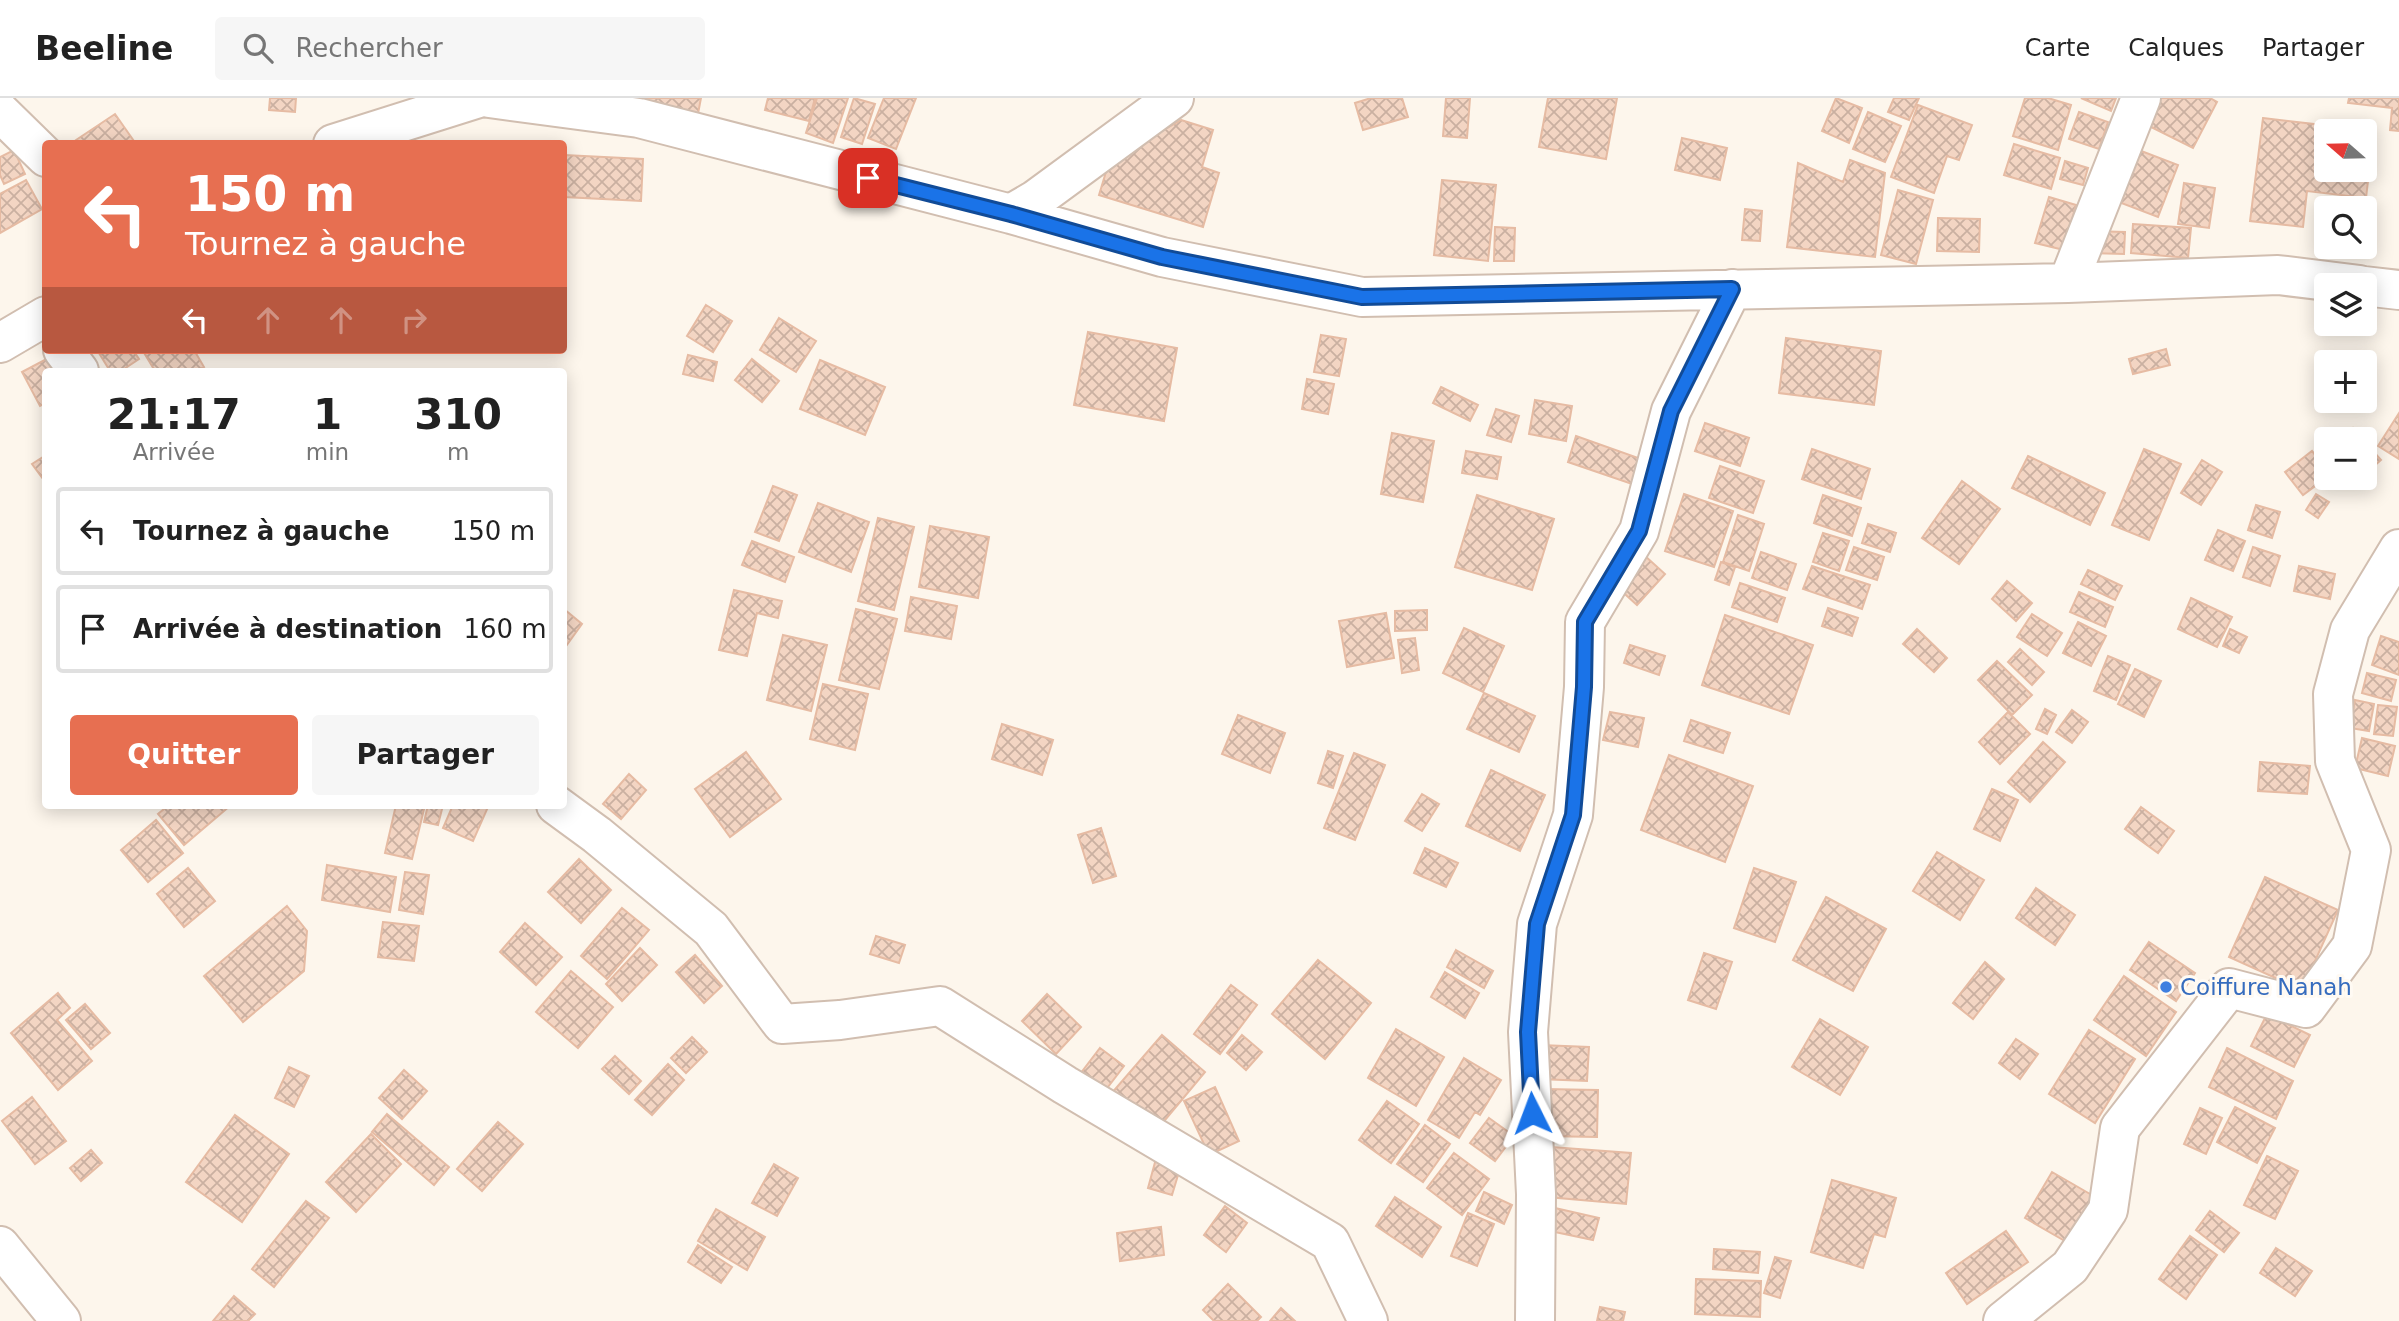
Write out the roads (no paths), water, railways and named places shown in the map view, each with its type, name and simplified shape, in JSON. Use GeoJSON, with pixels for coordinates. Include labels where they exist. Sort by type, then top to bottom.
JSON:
{"type":"FeatureCollection","features":[{"type":"Feature","properties":{"kind":"street"},"geometry":{"type":"LineString","coordinates":[[346,140],[479,98]]}},
{"type":"Feature","properties":{"kind":"street"},"geometry":{"type":"LineString","coordinates":[[489,98],[639,118],[1011,214],[1162,257],[1362,297],[2068,283],[2278,275],[2314,280]]}},
{"type":"Feature","properties":{"kind":"street"},"geometry":{"type":"LineString","coordinates":[[1011,214],[1035,200],[1174,98]]}},
{"type":"Feature","properties":{"kind":"street"},"geometry":{"type":"LineString","coordinates":[[2068,283],[2140,98]]}},
{"type":"Feature","properties":{"kind":"street"},"geometry":{"type":"LineString","coordinates":[[0,112],[42,154]]}},
{"type":"Feature","properties":{"kind":"street"},"geometry":{"type":"LineString","coordinates":[[2377,288],[2399,290]]}},
{"type":"Feature","properties":{"kind":"street"},"geometry":{"type":"LineString","coordinates":[[1535,1321],[1536,1194],[1528,1032],[1537,924],[1573,815],[1584,687],[1585,622],[1639,531],[1671,411],[1732,289]]}},
{"type":"Feature","properties":{"kind":"street"},"geometry":{"type":"LineString","coordinates":[[0,343],[42,322]]}},
{"type":"Feature","properties":{"kind":"street"},"geometry":{"type":"LineString","coordinates":[[66,354],[77,368]]}},
{"type":"Feature","properties":{"kind":"street"},"geometry":{"type":"LineString","coordinates":[[2003,1321],[2070,1267],[2108,1210],[2120,1128],[2229,988],[2306,1008],[2352,946],[2371,850],[2335,761],[2333,694],[2350,630],[2399,548]]}},
{"type":"Feature","properties":{"kind":"street"},"geometry":{"type":"LineString","coordinates":[[561,809],[711,929],[782,1024],[840,1020],[940,1006],[1065,1085],[1330,1242],[1368,1321]]}},
{"type":"Feature","properties":{"kind":"street"},"geometry":{"type":"LineString","coordinates":[[0,1246],[61,1321]]}},
{"type":"Feature","properties":{"kind":"place","name":"Coiffure Nanah"},"geometry":{"type":"Point","coordinates":[2166,987]}}]}
